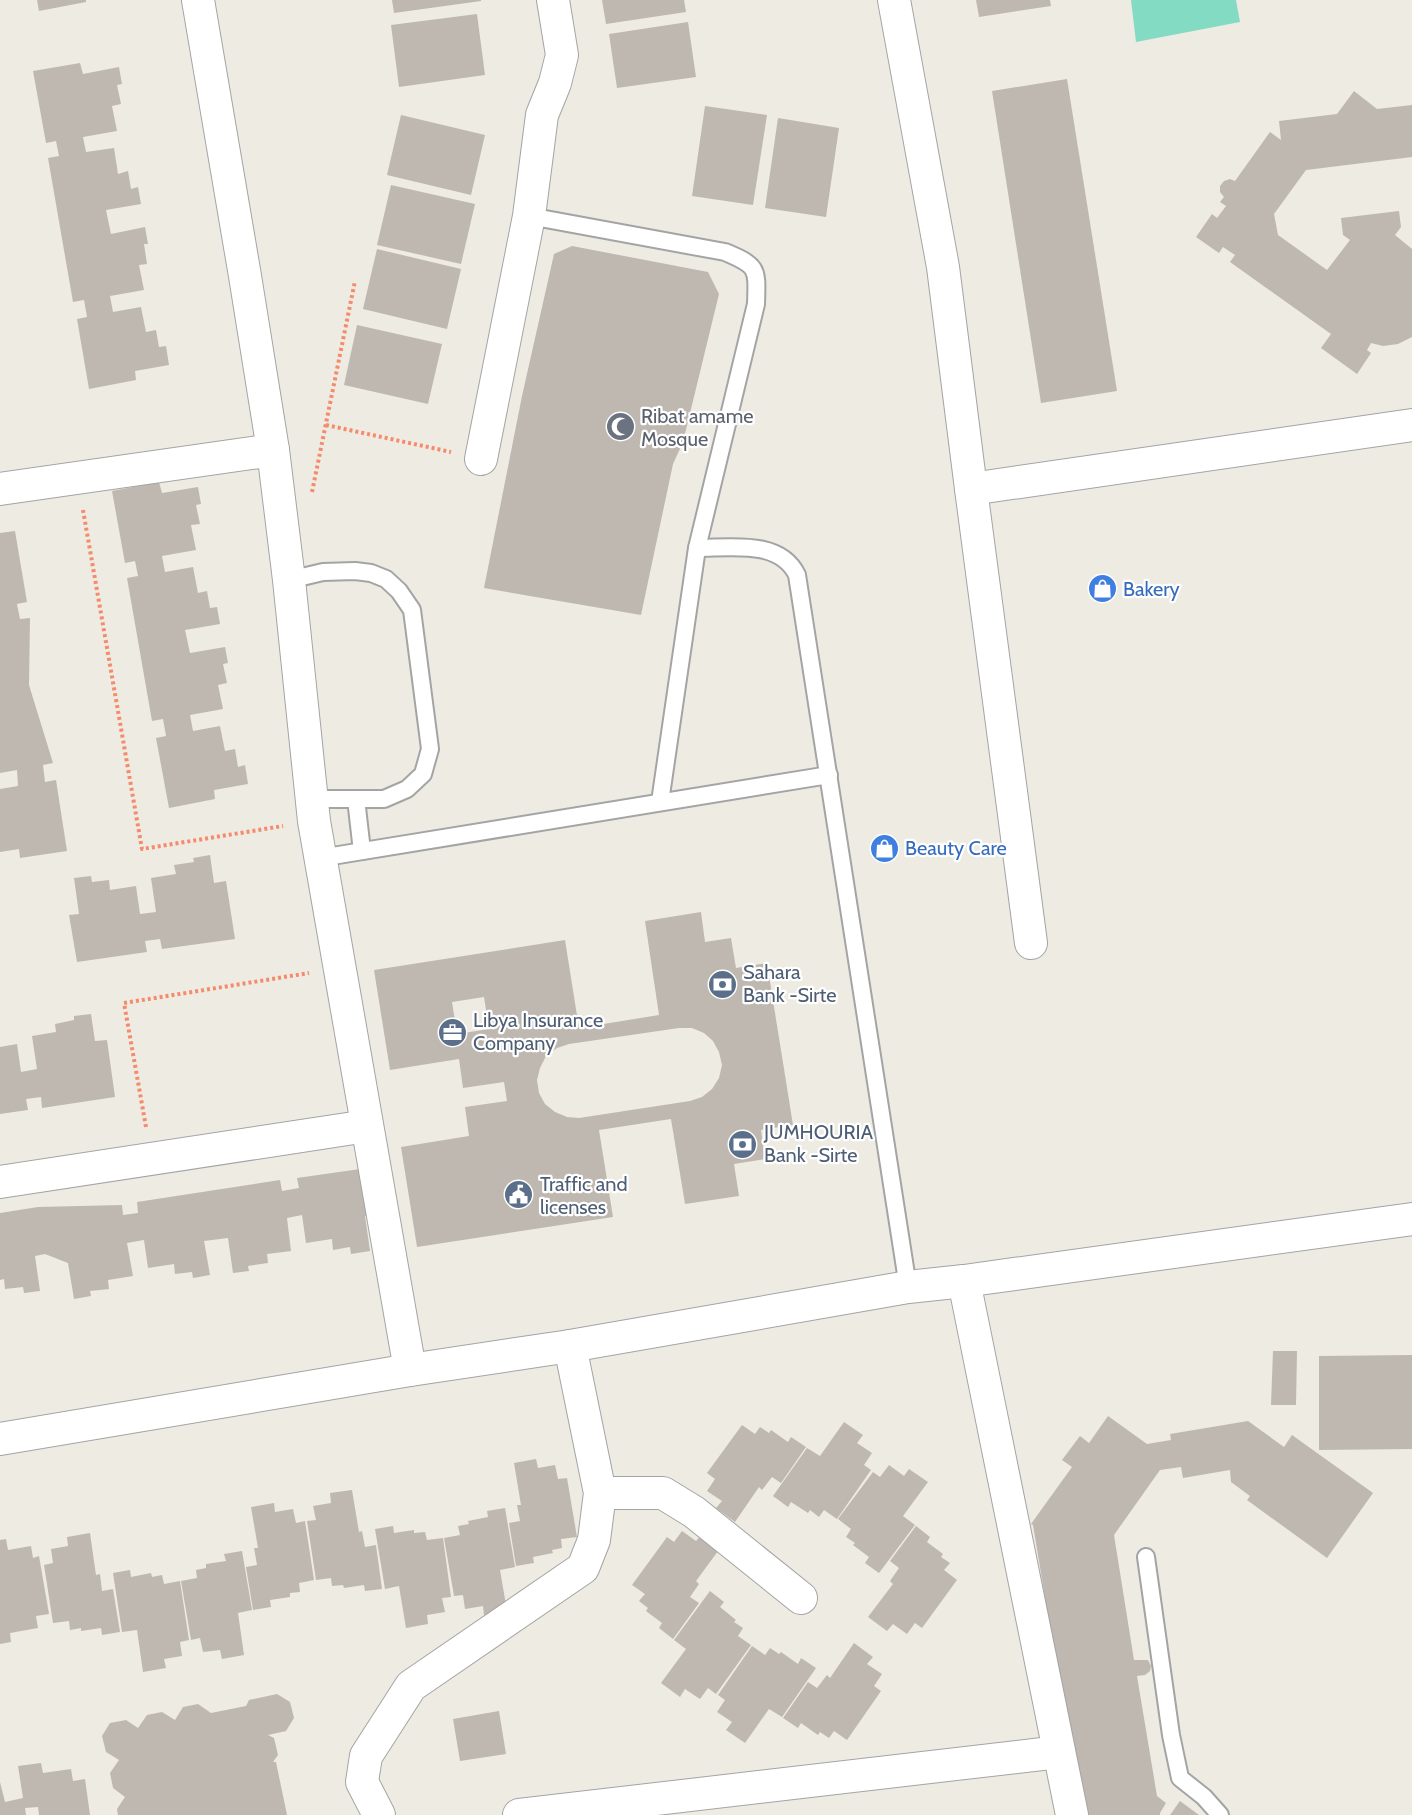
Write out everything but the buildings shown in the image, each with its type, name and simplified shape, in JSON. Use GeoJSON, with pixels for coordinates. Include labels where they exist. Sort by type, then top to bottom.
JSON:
{"type":"FeatureCollection","features":[{"type":"Feature","properties":{"kind":"street"},"geometry":{"type":"LineString","coordinates":[[198,0],[273,450],[289,580],[312,810],[410,1370]]}},
{"type":"Feature","properties":{"kind":"street"},"geometry":{"type":"LineString","coordinates":[[481,459],[529,216],[542,115],[555,83],[562,55],[553,0]]}},
{"type":"Feature","properties":{"kind":"street"},"geometry":{"type":"LineString","coordinates":[[894,0],[943,267],[1031,943]]}},
{"type":"Feature","properties":{"kind":"street"},"geometry":{"type":"LineString","coordinates":[[971,489],[1412,425]]}},
{"type":"Feature","properties":{"kind":"street"},"geometry":{"type":"LineString","coordinates":[[0,489],[273,450]]}},
{"type":"Feature","properties":{"kind":"street"},"geometry":{"type":"LineString","coordinates":[[0,1182],[367,1126]]}},
{"type":"Feature","properties":{"kind":"street"},"geometry":{"type":"LineString","coordinates":[[0,1439],[410,1370],[570,1346],[908,1287],[1412,1219]]}},
{"type":"Feature","properties":{"kind":"street"},"geometry":{"type":"LineString","coordinates":[[964,1281],[1072,1815]]}},
{"type":"Feature","properties":{"kind":"street"},"geometry":{"type":"LineString","coordinates":[[379,1815],[362,1782],[366,1756],[411,1686],[583,1568],[594,1540],[600,1494],[570,1346]]}},
{"type":"Feature","properties":{"kind":"street"},"geometry":{"type":"LineString","coordinates":[[600,1494],[663,1493],[694,1512],[801,1598]]}},
{"type":"Feature","properties":{"kind":"street"},"geometry":{"type":"LineString","coordinates":[[519,1815],[1059,1752]]}},
{"type":"Feature","properties":{"kind":"lane"},"geometry":{"type":"LineString","coordinates":[[529,216],[725,252],[747,261],[757,276],[756,304],[697,548],[660,802]]}},
{"type":"Feature","properties":{"kind":"lane"},"geometry":{"type":"LineString","coordinates":[[697,548],[764,550],[775,553],[792,565],[797,575],[908,1287]]}},
{"type":"Feature","properties":{"kind":"lane"},"geometry":{"type":"LineString","coordinates":[[289,580],[323,572],[371,573],[386,579],[399,591],[412,610],[430,749],[423,774],[407,789],[384,799],[356,800],[312,810]]}},
{"type":"Feature","properties":{"kind":"lane"},"geometry":{"type":"LineString","coordinates":[[320,858],[829,775]]}},
{"type":"Feature","properties":{"kind":"lane"},"geometry":{"type":"LineString","coordinates":[[356,800],[362,851]]}},
{"type":"Feature","properties":{"kind":"lane"},"geometry":{"type":"LineString","coordinates":[[1146,1557],[1171,1735],[1180,1778],[1204,1797],[1220,1815]]}},
{"type":"Feature","properties":{"kind":"path"},"geometry":{"type":"LineString","coordinates":[[310,502],[355,281]]}},
{"type":"Feature","properties":{"kind":"path"},"geometry":{"type":"LineString","coordinates":[[326,425],[481,459]]}},
{"type":"Feature","properties":{"kind":"path"},"geometry":{"type":"LineString","coordinates":[[78,478],[142,849],[312,810]]}},
{"type":"Feature","properties":{"kind":"path"},"geometry":{"type":"LineString","coordinates":[[151,1159],[124,1003],[340,968]]}},
{"type":"Feature","properties":{"kind":"green space"},"geometry":{"type":"Polygon","coordinates":[[[1131,0],[1236,0],[1240,22],[1136,42],[1131,0]]]}},
{"type":"Feature","properties":{"kind":"place","name":"Ribat amame Mosque"},"geometry":{"type":"Point","coordinates":[620,427]}},
{"type":"Feature","properties":{"kind":"place","name":"Bakery"},"geometry":{"type":"Point","coordinates":[1102,589]}},
{"type":"Feature","properties":{"kind":"place","name":"Beauty Care"},"geometry":{"type":"Point","coordinates":[884,848]}},
{"type":"Feature","properties":{"kind":"place","name":"Sahara Bank -Sirte"},"geometry":{"type":"Point","coordinates":[722,984]}},
{"type":"Feature","properties":{"kind":"place","name":"Libya Insurance Company"},"geometry":{"type":"Point","coordinates":[452,1032]}},
{"type":"Feature","properties":{"kind":"place","name":"JUMHOURIA Bank -Sirte"},"geometry":{"type":"Point","coordinates":[743,1144]}},
{"type":"Feature","properties":{"kind":"place","name":"Traffic and licenses"},"geometry":{"type":"Point","coordinates":[519,1195]}}]}
